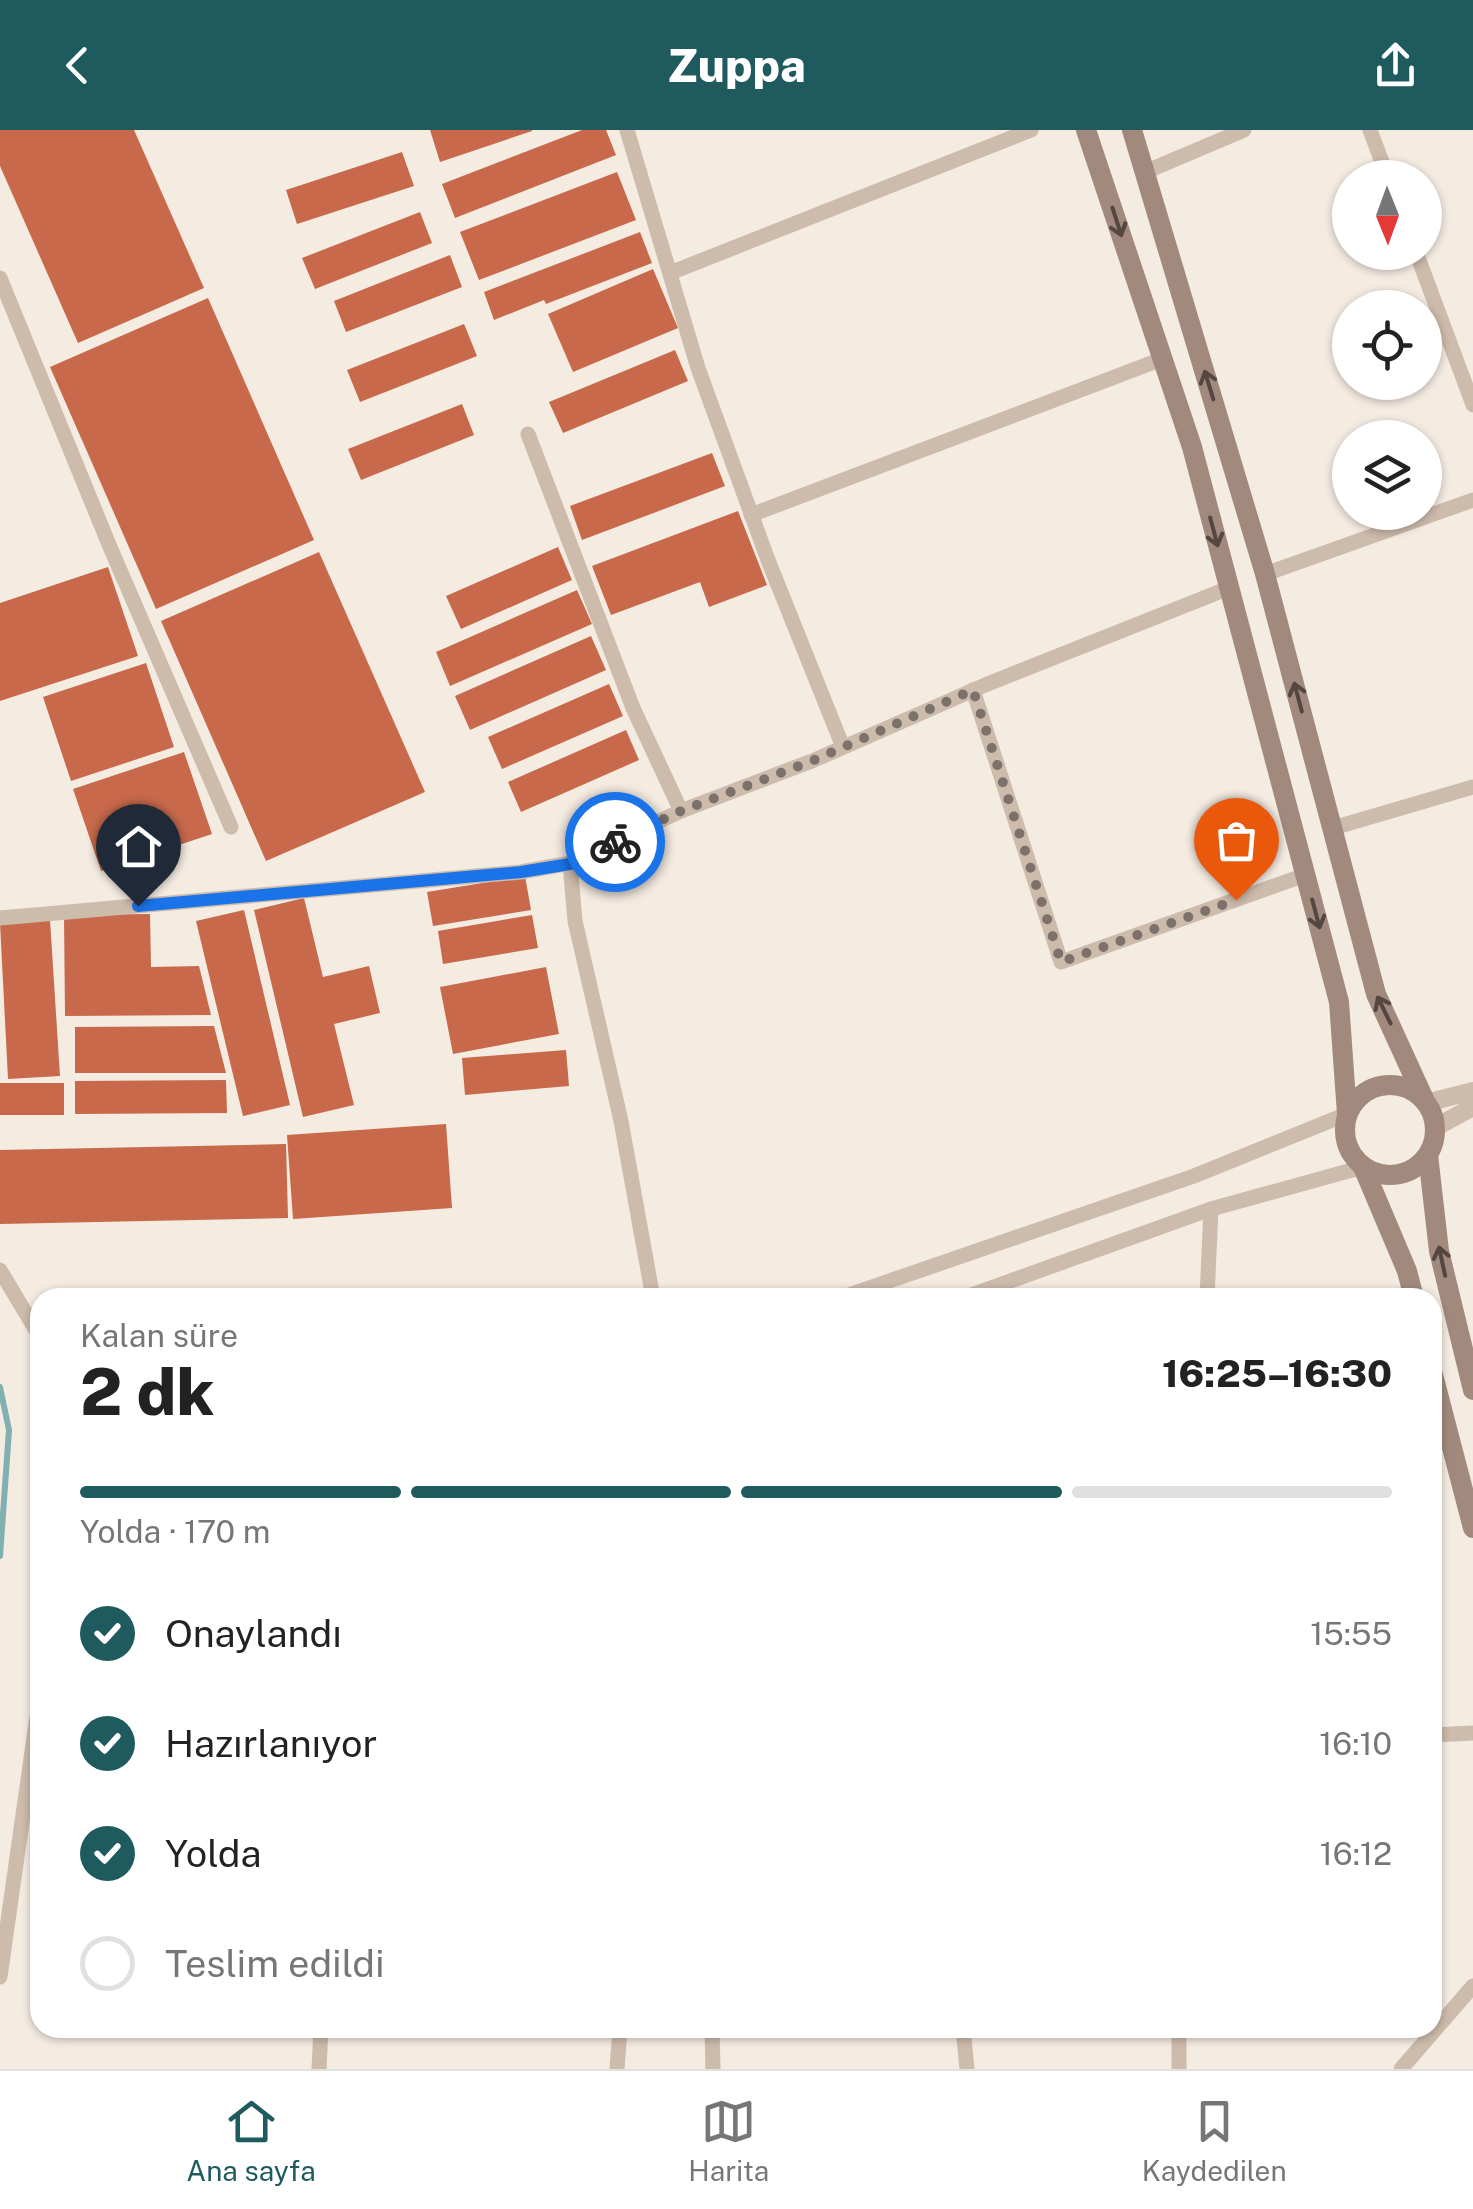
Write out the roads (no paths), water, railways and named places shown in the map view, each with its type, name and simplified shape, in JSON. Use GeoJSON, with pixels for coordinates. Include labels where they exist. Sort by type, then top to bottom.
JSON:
{"type":"FeatureCollection","features":[{"type":"Feature","properties":{"kind":"main road"},"geometry":{"type":"LineString","coordinates":[[1086,130],[1192,448],[1339,1002],[1346,1144],[1363,1167],[1411,1288]]}},
{"type":"Feature","properties":{"kind":"main road"},"geometry":{"type":"LineString","coordinates":[[1132,130],[1265,574],[1376,994],[1436,1127],[1428,1155],[1439,1251],[1473,1390]]}},
{"type":"Feature","properties":{"kind":"main road"},"geometry":{"type":"LineString","coordinates":[[1346,1114],[1366,1090],[1381,1084],[1397,1084],[1425,1101]]}},
{"type":"Feature","properties":{"kind":"main road"},"geometry":{"type":"LineString","coordinates":[[1363,1167],[1391,1175],[1405,1173],[1428,1155]]}},
{"type":"Feature","properties":{"kind":"main road"},"geometry":{"type":"LineString","coordinates":[[1442,1409],[1473,1528]]}},
{"type":"Feature","properties":{"kind":"street"},"geometry":{"type":"LineString","coordinates":[[627,130],[698,368],[843,747]]}},
{"type":"Feature","properties":{"kind":"street"},"geometry":{"type":"LineString","coordinates":[[670,273],[1030,130]]}},
{"type":"Feature","properties":{"kind":"street"},"geometry":{"type":"LineString","coordinates":[[1146,172],[1244,130]]}},
{"type":"Feature","properties":{"kind":"street"},"geometry":{"type":"LineString","coordinates":[[1370,130],[1381,160]]}},
{"type":"Feature","properties":{"kind":"street"},"geometry":{"type":"LineString","coordinates":[[1423,270],[1473,405]]}},
{"type":"Feature","properties":{"kind":"street"},"geometry":{"type":"LineString","coordinates":[[0,278],[110,547],[232,827]]}},
{"type":"Feature","properties":{"kind":"street"},"geometry":{"type":"LineString","coordinates":[[751,514],[1162,359]]}},
{"type":"Feature","properties":{"kind":"street"},"geometry":{"type":"LineString","coordinates":[[528,434],[633,708],[681,811]]}},
{"type":"Feature","properties":{"kind":"street"},"geometry":{"type":"LineString","coordinates":[[1265,574],[1473,500]]}},
{"type":"Feature","properties":{"kind":"street"},"geometry":{"type":"LineString","coordinates":[[0,918],[501,874],[570,864],[681,811],[1228,588]]}},
{"type":"Feature","properties":{"kind":"street"},"geometry":{"type":"LineString","coordinates":[[973,690],[1061,962],[1305,875]]}},
{"type":"Feature","properties":{"kind":"street"},"geometry":{"type":"LineString","coordinates":[[1333,828],[1473,787]]}},
{"type":"Feature","properties":{"kind":"street"},"geometry":{"type":"LineString","coordinates":[[570,864],[575,921],[621,1121],[650,1288]]}},
{"type":"Feature","properties":{"kind":"street"},"geometry":{"type":"LineString","coordinates":[[1425,1101],[1473,1091]]}},
{"type":"Feature","properties":{"kind":"street"},"geometry":{"type":"LineString","coordinates":[[1436,1127],[1473,1107]]}},
{"type":"Feature","properties":{"kind":"street"},"geometry":{"type":"LineString","coordinates":[[896,1288],[1194,1176],[1346,1114]]}},
{"type":"Feature","properties":{"kind":"street"},"geometry":{"type":"LineString","coordinates":[[991,1288],[1211,1210],[1363,1167]]}},
{"type":"Feature","properties":{"kind":"street"},"geometry":{"type":"LineString","coordinates":[[1207,1288],[1211,1210]]}},
{"type":"Feature","properties":{"kind":"street"},"geometry":{"type":"LineString","coordinates":[[0,1270],[30,1320]]}},
{"type":"Feature","properties":{"kind":"street"},"geometry":{"type":"LineString","coordinates":[[1442,1735],[1473,1733]]}},
{"type":"Feature","properties":{"kind":"street"},"geometry":{"type":"LineString","coordinates":[[0,1977],[30,1794]]}},
{"type":"Feature","properties":{"kind":"street"},"geometry":{"type":"LineString","coordinates":[[1442,2022],[1473,1986]]}},
{"type":"Feature","properties":{"kind":"street"},"geometry":{"type":"LineString","coordinates":[[319,2069],[321,2038]]}},
{"type":"Feature","properties":{"kind":"street"},"geometry":{"type":"LineString","coordinates":[[618,2069],[620,2038]]}},
{"type":"Feature","properties":{"kind":"street"},"geometry":{"type":"LineString","coordinates":[[712,2038],[713,2069]]}},
{"type":"Feature","properties":{"kind":"street"},"geometry":{"type":"LineString","coordinates":[[964,2038],[967,2069]]}},
{"type":"Feature","properties":{"kind":"street"},"geometry":{"type":"LineString","coordinates":[[1179,2038],[1179,2069]]}},
{"type":"Feature","properties":{"kind":"street"},"geometry":{"type":"LineString","coordinates":[[1401,2069],[1428,2038]]}},
{"type":"Feature","properties":{"kind":"waterway"},"geometry":{"type":"LineString","coordinates":[[0,1387],[9,1430],[0,1556]]}}]}
